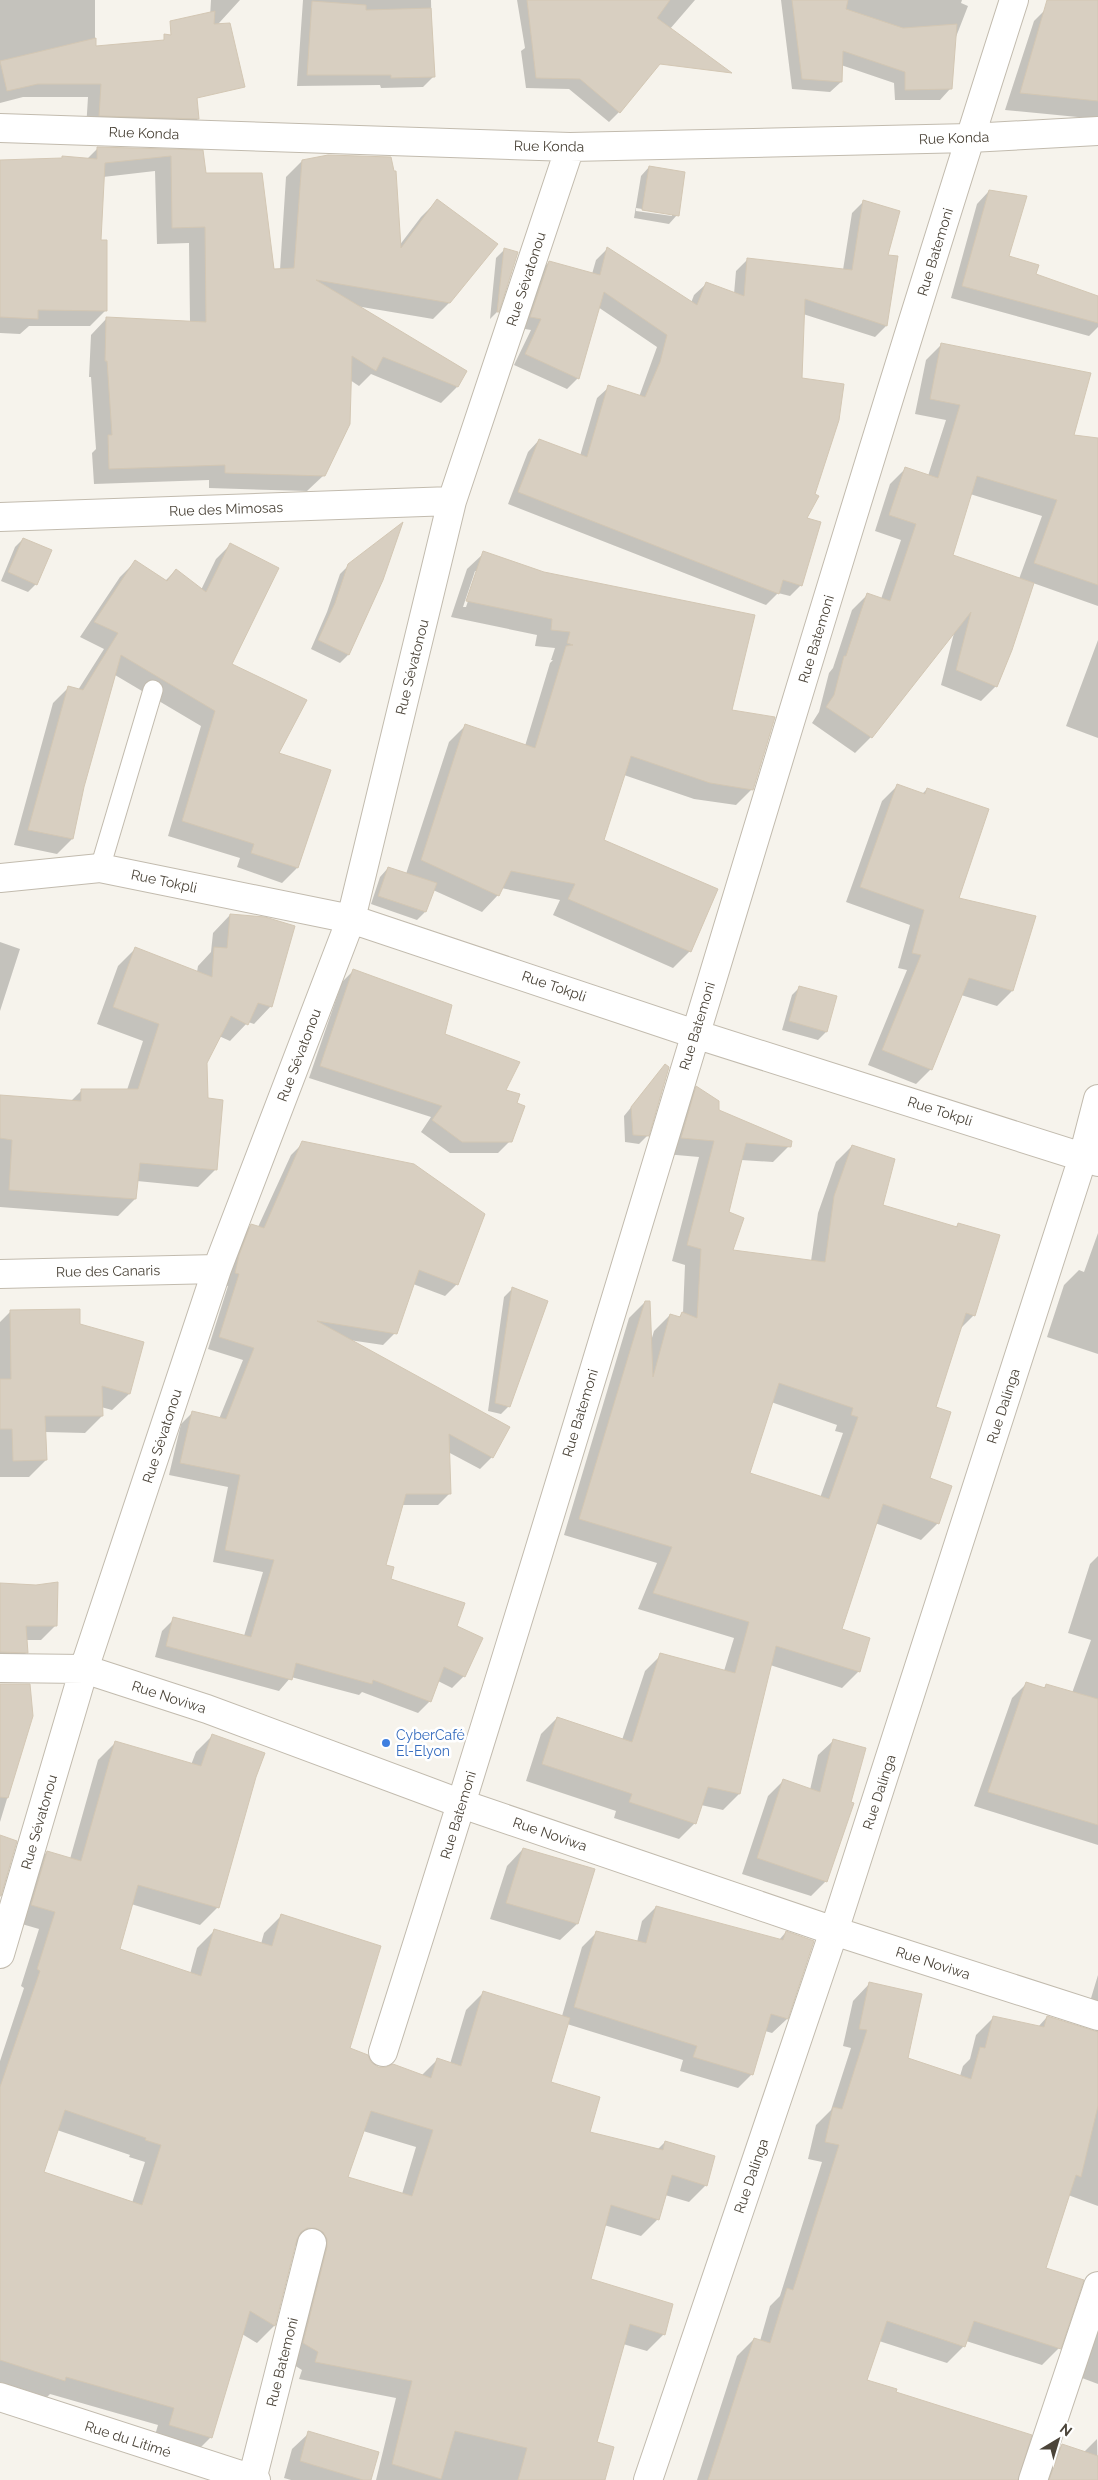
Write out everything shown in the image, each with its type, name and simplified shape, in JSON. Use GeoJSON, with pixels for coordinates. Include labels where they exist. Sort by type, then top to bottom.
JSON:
{"type":"FeatureCollection","features":[{"type":"Feature","properties":{"kind":"street","name":"Rue Batemoni"},"geometry":{"type":"LineString","coordinates":[[383,2052],[462,1804],[695,1034],[1014,0]]}},
{"type":"Feature","properties":{"kind":"street","name":"Rue Konda"},"geometry":{"type":"LineString","coordinates":[[0,128],[570,148],[970,138],[1098,131]]}},
{"type":"Feature","properties":{"kind":"street","name":"Rue Sévatonou"},"geometry":{"type":"LineString","coordinates":[[0,1954],[84,1670],[217,1269],[352,919],[452,501],[570,148]]}},
{"type":"Feature","properties":{"kind":"street","name":"Rue des Mimosas"},"geometry":{"type":"LineString","coordinates":[[0,517],[452,501]]}},
{"type":"Feature","properties":{"kind":"street","name":"Rue Tokpli"},"geometry":{"type":"LineString","coordinates":[[0,878],[100,868],[352,919],[695,1034],[1090,1159]]}},
{"type":"Feature","properties":{"kind":"street","name":"Rue Dalinga"},"geometry":{"type":"LineString","coordinates":[[648,2480],[834,1931],[1090,1159],[1098,1100]]}},
{"type":"Feature","properties":{"kind":"street","name":"Rue des Canaris"},"geometry":{"type":"LineString","coordinates":[[0,1274],[217,1269]]}},
{"type":"Feature","properties":{"kind":"street","name":"Rue Noviwa"},"geometry":{"type":"LineString","coordinates":[[0,1668],[84,1670],[208,1710],[462,1804],[834,1931],[1098,2016]]}},
{"type":"Feature","properties":{"kind":"street","name":"Rue Batemoni"},"geometry":{"type":"LineString","coordinates":[[254,2480],[312,2243]]}},
{"type":"Feature","properties":{"kind":"street"},"geometry":{"type":"LineString","coordinates":[[1033,2480],[1098,2286]]}},
{"type":"Feature","properties":{"kind":"street","name":"Rue du Litimé"},"geometry":{"type":"LineString","coordinates":[[0,2397],[254,2480]]}},
{"type":"Feature","properties":{"kind":"lane"},"geometry":{"type":"LineString","coordinates":[[100,868],[153,690]]}},
{"type":"Feature","properties":{"kind":"building"},"geometry":{"type":"Polygon","coordinates":[[[527,0],[670,0],[657,18],[732,73],[660,64],[620,113],[580,79],[536,78],[527,0]]]}},
{"type":"Feature","properties":{"kind":"building"},"geometry":{"type":"Polygon","coordinates":[[[792,0],[848,0],[846,9],[903,28],[957,24],[952,89],[905,90],[905,72],[843,51],[842,82],[802,79],[792,0]]]}},
{"type":"Feature","properties":{"kind":"building"},"geometry":{"type":"Polygon","coordinates":[[[1047,0],[1098,0],[1098,101],[1020,93],[1047,0]]]}},
{"type":"Feature","properties":{"kind":"building"},"geometry":{"type":"Polygon","coordinates":[[[312,1],[366,5],[366,10],[431,8],[435,77],[391,78],[391,75],[307,75],[312,1]]]}},
{"type":"Feature","properties":{"kind":"building"},"geometry":{"type":"Polygon","coordinates":[[[215,11],[214,24],[230,23],[245,87],[197,98],[199,119],[99,116],[101,84],[38,84],[7,91],[0,61],[96,38],[96,46],[164,40],[164,34],[171,35],[170,21],[215,11]]]}},
{"type":"Feature","properties":{"kind":"building"},"geometry":{"type":"Polygon","coordinates":[[[97,147],[203,150],[206,173],[262,173],[274,269],[294,268],[302,160],[328,155],[391,157],[394,171],[396,171],[401,248],[437,199],[498,244],[450,303],[316,280],[467,371],[458,387],[383,357],[376,371],[352,356],[350,424],[325,476],[225,473],[225,465],[109,469],[108,435],[112,435],[107,361],[105,361],[106,317],[206,322],[205,227],[172,228],[171,156],[105,163],[101,240],[107,240],[107,311],[38,310],[38,319],[0,317],[0,160],[62,158],[62,156],[97,159],[97,147]]]}},
{"type":"Feature","properties":{"kind":"building"},"geometry":{"type":"Polygon","coordinates":[[[649,166],[685,172],[679,216],[642,210],[649,166]]]}},
{"type":"Feature","properties":{"kind":"building"},"geometry":{"type":"Polygon","coordinates":[[[989,190],[1027,196],[1009,256],[1039,265],[1036,274],[1098,296],[1098,323],[962,286],[989,190]]]}},
{"type":"Feature","properties":{"kind":"building"},"geometry":{"type":"Polygon","coordinates":[[[863,200],[900,211],[888,255],[898,256],[887,326],[805,299],[802,378],[844,384],[839,420],[815,494],[819,496],[807,518],[821,522],[802,586],[783,580],[779,594],[518,492],[539,439],[587,457],[608,385],[645,397],[660,362],[667,335],[604,292],[579,379],[525,354],[541,319],[530,317],[549,261],[600,275],[607,247],[697,305],[706,282],[744,296],[747,258],[852,270],[863,200]]]}},
{"type":"Feature","properties":{"kind":"building"},"geometry":{"type":"Polygon","coordinates":[[[504,248],[518,252],[499,312],[497,312],[504,248]]]}},
{"type":"Feature","properties":{"kind":"building"},"geometry":{"type":"Polygon","coordinates":[[[941,343],[1091,373],[1074,435],[1098,438],[1098,585],[1034,563],[1057,500],[977,476],[953,555],[1034,583],[1012,650],[997,687],[956,670],[971,612],[872,738],[826,707],[834,695],[844,656],[846,656],[867,593],[890,601],[916,524],[889,515],[905,467],[938,478],[960,405],[930,399],[941,343]]]}},
{"type":"Feature","properties":{"kind":"building"},"geometry":{"type":"Polygon","coordinates":[[[403,522],[383,580],[349,655],[318,640],[335,603],[348,564],[403,522]]]}},
{"type":"Feature","properties":{"kind":"building"},"geometry":{"type":"Polygon","coordinates":[[[23,538],[52,550],[37,585],[8,572],[23,538]]]}},
{"type":"Feature","properties":{"kind":"building"},"geometry":{"type":"Polygon","coordinates":[[[230,543],[279,568],[232,664],[307,700],[279,753],[331,770],[298,868],[251,853],[254,844],[182,821],[215,711],[121,655],[84,787],[73,839],[28,830],[68,686],[83,690],[118,633],[94,622],[135,560],[167,581],[176,569],[206,592],[230,543]]]}},
{"type":"Feature","properties":{"kind":"building"},"geometry":{"type":"Polygon","coordinates":[[[483,551],[544,572],[755,615],[732,710],[775,717],[753,790],[710,783],[631,756],[604,840],[718,889],[691,952],[568,899],[575,884],[511,871],[499,896],[421,860],[465,724],[535,748],[566,646],[573,645],[567,643],[570,632],[551,630],[552,619],[466,601],[483,551]]]}},
{"type":"Feature","properties":{"kind":"building"},"geometry":{"type":"Polygon","coordinates":[[[897,784],[925,794],[927,788],[989,809],[959,898],[1036,916],[1013,991],[969,978],[932,1070],[882,1050],[921,955],[912,953],[924,910],[860,887],[897,784]]]}},
{"type":"Feature","properties":{"kind":"building"},"geometry":{"type":"Polygon","coordinates":[[[388,867],[437,883],[426,912],[378,896],[388,867]]]}},
{"type":"Feature","properties":{"kind":"building"},"geometry":{"type":"Polygon","coordinates":[[[230,914],[265,917],[295,926],[272,1007],[258,1003],[248,1025],[231,1016],[207,1063],[208,1098],[223,1100],[217,1170],[140,1163],[136,1199],[9,1190],[12,1140],[0,1138],[0,1095],[81,1101],[81,1089],[138,1089],[159,1024],[113,1007],[135,947],[212,977],[214,947],[227,948],[230,914]]]}},
{"type":"Feature","properties":{"kind":"building"},"geometry":{"type":"Polygon","coordinates":[[[353,969],[452,1005],[445,1034],[520,1062],[506,1090],[520,1094],[517,1103],[525,1106],[512,1142],[462,1142],[432,1120],[442,1106],[320,1066],[353,969]]]}},
{"type":"Feature","properties":{"kind":"building"},"geometry":{"type":"Polygon","coordinates":[[[799,986],[837,996],[827,1032],[789,1021],[799,986]]]}},
{"type":"Feature","properties":{"kind":"building"},"geometry":{"type":"Polygon","coordinates":[[[665,1064],[669,1067],[649,1136],[633,1135],[631,1107],[665,1064]]]}},
{"type":"Feature","properties":{"kind":"building"},"geometry":{"type":"Polygon","coordinates":[[[696,1086],[719,1101],[719,1110],[792,1141],[791,1147],[746,1143],[729,1212],[744,1218],[733,1250],[825,1262],[834,1196],[852,1145],[895,1159],[883,1205],[957,1227],[958,1223],[1000,1235],[975,1316],[966,1313],[936,1407],[951,1412],[930,1478],[952,1486],[939,1524],[883,1504],[842,1629],[870,1638],[860,1672],[776,1646],[740,1794],[708,1787],[696,1824],[629,1802],[632,1794],[542,1764],[557,1717],[632,1742],[660,1653],[735,1673],[749,1622],[653,1593],[672,1547],[579,1519],[645,1301],[650,1301],[653,1377],[670,1314],[680,1317],[682,1312],[697,1318],[701,1249],[687,1245],[714,1141],[681,1138],[696,1086]],[[779,1383],[750,1473],[829,1499],[858,1417],[851,1415],[853,1408],[779,1383]]]}},
{"type":"Feature","properties":{"kind":"building"},"geometry":{"type":"Polygon","coordinates":[[[302,1141],[414,1164],[485,1214],[458,1285],[419,1270],[397,1334],[317,1321],[510,1427],[493,1458],[449,1434],[451,1494],[406,1494],[386,1565],[394,1567],[391,1579],[465,1603],[457,1626],[483,1638],[465,1677],[444,1667],[431,1702],[373,1680],[372,1684],[296,1663],[292,1680],[166,1646],[173,1617],[251,1637],[274,1560],[225,1550],[240,1475],[180,1463],[192,1411],[226,1419],[254,1348],[219,1337],[239,1274],[235,1273],[239,1255],[251,1224],[264,1228],[302,1141]]]}},
{"type":"Feature","properties":{"kind":"building"},"geometry":{"type":"Polygon","coordinates":[[[512,1287],[548,1301],[510,1407],[495,1403],[512,1287]]]}},
{"type":"Feature","properties":{"kind":"building"},"geometry":{"type":"Polygon","coordinates":[[[80,1309],[80,1324],[144,1342],[130,1394],[102,1386],[103,1416],[45,1416],[47,1460],[13,1461],[12,1429],[0,1429],[0,1379],[11,1379],[10,1310],[80,1309]]]}},
{"type":"Feature","properties":{"kind":"building"},"geometry":{"type":"Polygon","coordinates":[[[58,1582],[57,1626],[26,1626],[28,1653],[0,1652],[0,1583],[36,1585],[58,1582]]]}},
{"type":"Feature","properties":{"kind":"building"},"geometry":{"type":"Polygon","coordinates":[[[1026,1682],[1045,1688],[1046,1684],[1098,1699],[1098,1825],[988,1792],[1026,1682]]]}},
{"type":"Feature","properties":{"kind":"building"},"geometry":{"type":"Polygon","coordinates":[[[0,1684],[30,1684],[33,1716],[8,1798],[0,1797],[0,1684]]]}},
{"type":"Feature","properties":{"kind":"building"},"geometry":{"type":"Polygon","coordinates":[[[212,1734],[265,1753],[256,1777],[219,1908],[138,1885],[120,1949],[201,1976],[214,1929],[272,1946],[281,1914],[381,1946],[350,2048],[368,2055],[371,2062],[378,2067],[386,2067],[393,2064],[431,2078],[437,2058],[461,2066],[483,1991],[570,2018],[551,2082],[600,2097],[590,2132],[663,2150],[665,2141],[715,2156],[707,2186],[672,2175],[659,2220],[611,2205],[591,2279],[673,2304],[665,2335],[630,2324],[597,2442],[614,2447],[605,2480],[518,2480],[527,2448],[455,2431],[441,2479],[392,2464],[412,2381],[315,2362],[318,2352],[303,2343],[327,2247],[327,2239],[323,2232],[315,2228],[307,2228],[301,2232],[297,2239],[275,2326],[250,2311],[212,2438],[169,2425],[174,2408],[66,2377],[65,2381],[0,2360],[0,2087],[40,1971],[37,1969],[55,1912],[31,1905],[47,1851],[81,1861],[115,1741],[201,1766],[212,1734]],[[65,2110],[44,2172],[142,2205],[161,2145],[65,2110]],[[371,2111],[348,2177],[412,2196],[433,2130],[371,2111]]]}},
{"type":"Feature","properties":{"kind":"building"},"geometry":{"type":"Polygon","coordinates":[[[833,1739],[866,1748],[851,1802],[854,1803],[827,1882],[757,1858],[783,1779],[820,1792],[833,1739]]]}},
{"type":"Feature","properties":{"kind":"building"},"geometry":{"type":"Polygon","coordinates":[[[0,1835],[17,1841],[1,1896],[0,1896],[0,1835]]]}},
{"type":"Feature","properties":{"kind":"building"},"geometry":{"type":"Polygon","coordinates":[[[523,1848],[595,1869],[578,1924],[506,1903],[523,1848]]]}},
{"type":"Feature","properties":{"kind":"building"},"geometry":{"type":"Polygon","coordinates":[[[656,1906],[783,1940],[786,1931],[814,1941],[788,2019],[771,2014],[753,2075],[693,2057],[697,2046],[574,2007],[596,1931],[646,1943],[656,1906]]]}},
{"type":"Feature","properties":{"kind":"building"},"geometry":{"type":"Polygon","coordinates":[[[869,1982],[922,1994],[908,2058],[971,2079],[980,2047],[985,2048],[993,2016],[1044,2027],[1047,2016],[1098,2032],[1098,2106],[1081,2177],[1076,2175],[1046,2268],[1084,2280],[1061,2349],[974,2321],[965,2347],[887,2321],[867,2380],[897,2389],[896,2392],[1032,2435],[1018,2480],[708,2480],[754,2338],[770,2343],[787,2288],[793,2290],[839,2145],[825,2142],[833,2107],[842,2109],[867,2030],[859,2029],[869,1982]]]}},
{"type":"Feature","properties":{"kind":"building"},"geometry":{"type":"Polygon","coordinates":[[[308,2431],[379,2452],[371,2480],[363,2480],[300,2461],[308,2431]]]}},
{"type":"Feature","properties":{"kind":"building"},"geometry":{"type":"Polygon","coordinates":[[[1062,2444],[1098,2456],[1098,2480],[1049,2480],[1062,2444]]]}},
{"type":"Feature","properties":{"kind":"place","name":"CyberCafé El-Elyon"},"geometry":{"type":"Point","coordinates":[386,1743]}}]}
